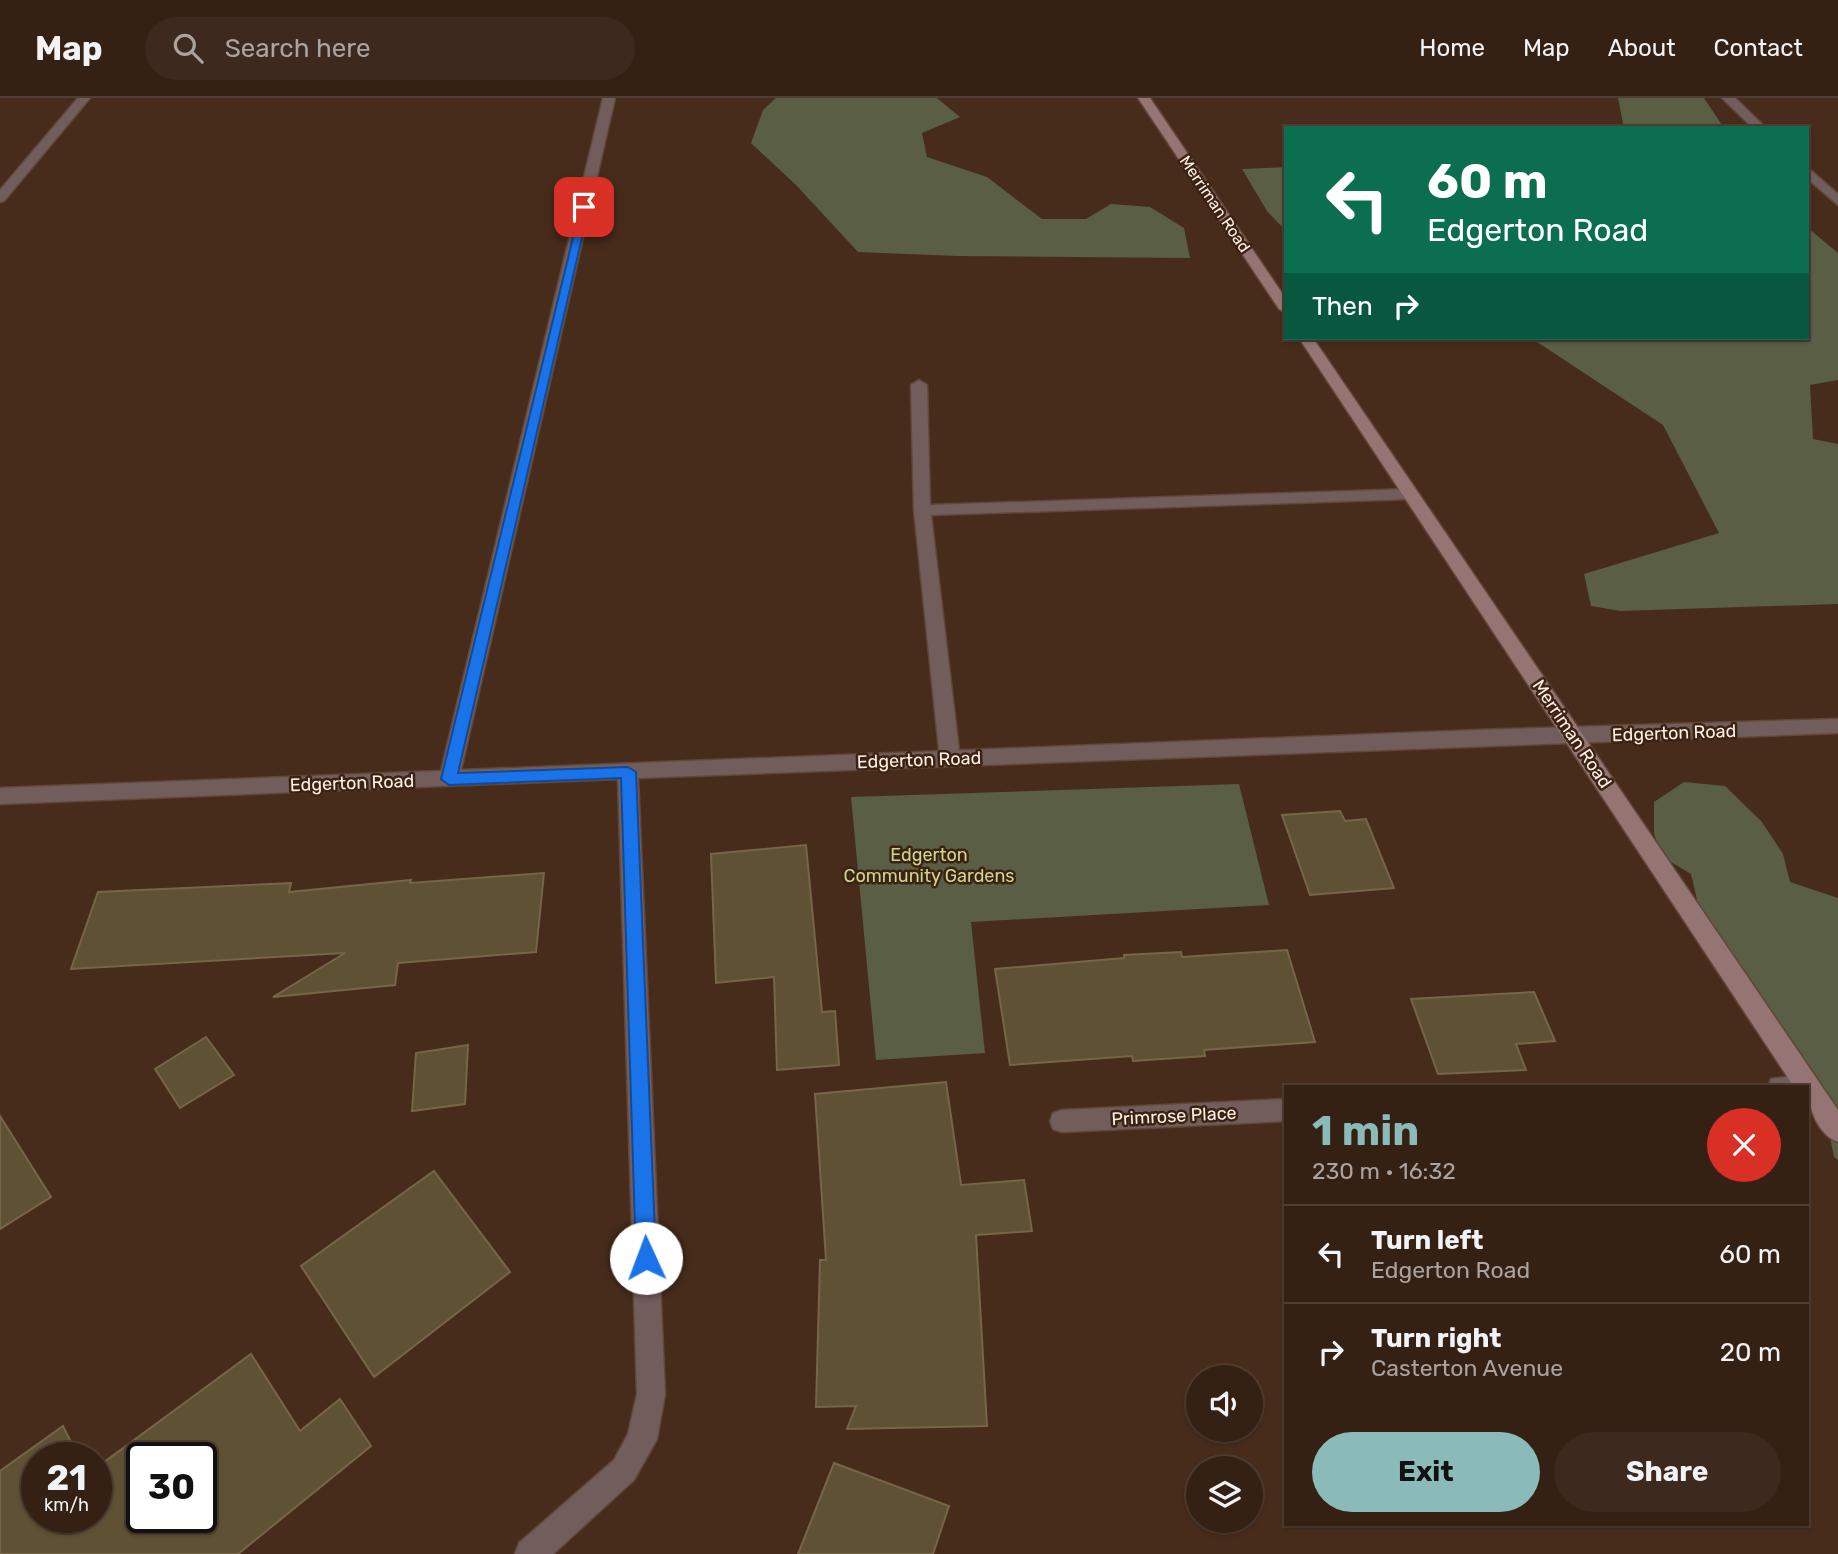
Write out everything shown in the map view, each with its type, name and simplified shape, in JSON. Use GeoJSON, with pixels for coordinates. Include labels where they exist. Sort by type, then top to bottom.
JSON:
{"type":"FeatureCollection","features":[{"type":"Feature","properties":{"kind":"main road","name":"Merriman Road"},"geometry":{"type":"LineString","coordinates":[[1144,98],[1284,306]]}},
{"type":"Feature","properties":{"kind":"main road","name":"Merriman Road"},"geometry":{"type":"LineString","coordinates":[[1307,340],[1807,1085]]}},
{"type":"Feature","properties":{"kind":"main road","name":"Merriman Road"},"geometry":{"type":"LineString","coordinates":[[1809,1088],[1838,1131]]}},
{"type":"Feature","properties":{"kind":"street"},"geometry":{"type":"LineString","coordinates":[[0,198],[84,98]]}},
{"type":"Feature","properties":{"kind":"street"},"geometry":{"type":"LineString","coordinates":[[449,779],[610,98]]}},
{"type":"Feature","properties":{"kind":"street"},"geometry":{"type":"LineString","coordinates":[[1728,98],[1758,126]]}},
{"type":"Feature","properties":{"kind":"street"},"geometry":{"type":"LineString","coordinates":[[1809,174],[1838,201]]}},
{"type":"Feature","properties":{"kind":"street"},"geometry":{"type":"LineString","coordinates":[[919,385],[922,510],[950,759]]}},
{"type":"Feature","properties":{"kind":"street"},"geometry":{"type":"LineString","coordinates":[[922,510],[1411,494]]}},
{"type":"Feature","properties":{"kind":"street","name":"Edgerton Road"},"geometry":{"type":"LineString","coordinates":[[0,796],[1838,726]]}},
{"type":"Feature","properties":{"kind":"street"},"geometry":{"type":"LineString","coordinates":[[530,1554],[624,1470],[642,1440],[650,1394],[628,772]]}},
{"type":"Feature","properties":{"kind":"street","name":"Primrose Place"},"geometry":{"type":"LineString","coordinates":[[1062,1121],[1284,1111]]}},
{"type":"Feature","properties":{"kind":"green space"},"geometry":{"type":"Polygon","coordinates":[[[776,98],[937,98],[960,117],[922,133],[927,157],[987,177],[1042,219],[1086,219],[1111,204],[1150,207],[1184,228],[1190,258],[957,256],[858,252],[797,186],[751,143],[763,110],[776,98]]]}},
{"type":"Feature","properties":{"kind":"green space"},"geometry":{"type":"Polygon","coordinates":[[[1618,98],[1704,98],[1723,126],[1624,126],[1618,98]]]}},
{"type":"Feature","properties":{"kind":"green space"},"geometry":{"type":"Polygon","coordinates":[[[1284,167],[1284,229],[1267,211],[1242,169],[1284,167]]]}},
{"type":"Feature","properties":{"kind":"green space"},"geometry":{"type":"Polygon","coordinates":[[[1809,229],[1838,253],[1838,380],[1810,385],[1813,439],[1838,444],[1838,604],[1620,611],[1591,606],[1584,574],[1719,533],[1663,425],[1534,340],[1809,340],[1809,229]]]}},
{"type":"Feature","properties":{"kind":"green space"},"geometry":{"type":"Polygon","coordinates":[[[1684,782],[1725,786],[1762,822],[1783,854],[1790,882],[1838,898],[1838,1160],[1834,1157],[1818,1077],[1765,1038],[1763,998],[1732,987],[1681,914],[1697,900],[1691,874],[1661,856],[1654,833],[1654,802],[1684,782]]]}},
{"type":"Feature","properties":{"kind":"green space","name":"Edgerton Community Gardens"},"geometry":{"type":"Polygon","coordinates":[[[1239,784],[1269,905],[971,922],[985,1053],[876,1060],[851,797],[1239,784]]]}},
{"type":"Feature","properties":{"kind":"building"},"geometry":{"type":"Polygon","coordinates":[[[1340,811],[1345,821],[1366,819],[1394,888],[1310,895],[1282,815],[1340,811]]]}},
{"type":"Feature","properties":{"kind":"building"},"geometry":{"type":"Polygon","coordinates":[[[806,845],[822,1012],[835,1011],[839,1065],[777,1070],[774,977],[716,983],[711,854],[806,845]]]}},
{"type":"Feature","properties":{"kind":"building"},"geometry":{"type":"Polygon","coordinates":[[[544,873],[536,952],[398,963],[395,985],[273,997],[345,953],[71,969],[98,892],[291,883],[289,892],[411,880],[410,883],[544,873]]]}},
{"type":"Feature","properties":{"kind":"building"},"geometry":{"type":"Polygon","coordinates":[[[1287,950],[1315,1042],[1204,1050],[1205,1056],[1133,1061],[1132,1056],[1010,1065],[995,969],[1124,958],[1124,955],[1181,952],[1182,957],[1287,950]]]}},
{"type":"Feature","properties":{"kind":"building"},"geometry":{"type":"Polygon","coordinates":[[[1534,992],[1555,1041],[1516,1044],[1526,1070],[1438,1074],[1411,999],[1534,992]]]}},
{"type":"Feature","properties":{"kind":"building"},"geometry":{"type":"Polygon","coordinates":[[[206,1037],[234,1075],[180,1108],[155,1069],[206,1037]]]}},
{"type":"Feature","properties":{"kind":"building"},"geometry":{"type":"Polygon","coordinates":[[[468,1045],[465,1104],[412,1111],[416,1053],[468,1045]]]}},
{"type":"Feature","properties":{"kind":"building"},"geometry":{"type":"Polygon","coordinates":[[[946,1082],[961,1185],[1024,1180],[1032,1231],[976,1235],[987,1426],[847,1429],[856,1406],[816,1407],[820,1260],[826,1260],[815,1094],[946,1082]]]}},
{"type":"Feature","properties":{"kind":"building"},"geometry":{"type":"Polygon","coordinates":[[[0,1116],[51,1197],[0,1229],[0,1116]]]}},
{"type":"Feature","properties":{"kind":"building"},"geometry":{"type":"Polygon","coordinates":[[[434,1171],[510,1272],[374,1377],[301,1266],[434,1171]]]}},
{"type":"Feature","properties":{"kind":"building"},"geometry":{"type":"Polygon","coordinates":[[[251,1354],[300,1431],[340,1399],[371,1446],[238,1554],[0,1554],[0,1471],[21,1456],[21,1533],[112,1533],[112,1456],[126,1446],[126,1533],[217,1533],[217,1442],[131,1442],[251,1354]]]}},
{"type":"Feature","properties":{"kind":"building"},"geometry":{"type":"Polygon","coordinates":[[[63,1426],[71,1442],[41,1442],[63,1426]]]}},
{"type":"Feature","properties":{"kind":"building"},"geometry":{"type":"Polygon","coordinates":[[[834,1463],[949,1506],[933,1554],[798,1554],[834,1463]]]}},
{"type":"Feature","properties":{"kind":"route"},"geometry":{"type":"LineString","coordinates":[[584,207],[449,779],[628,772],[646,1258]]}}]}
